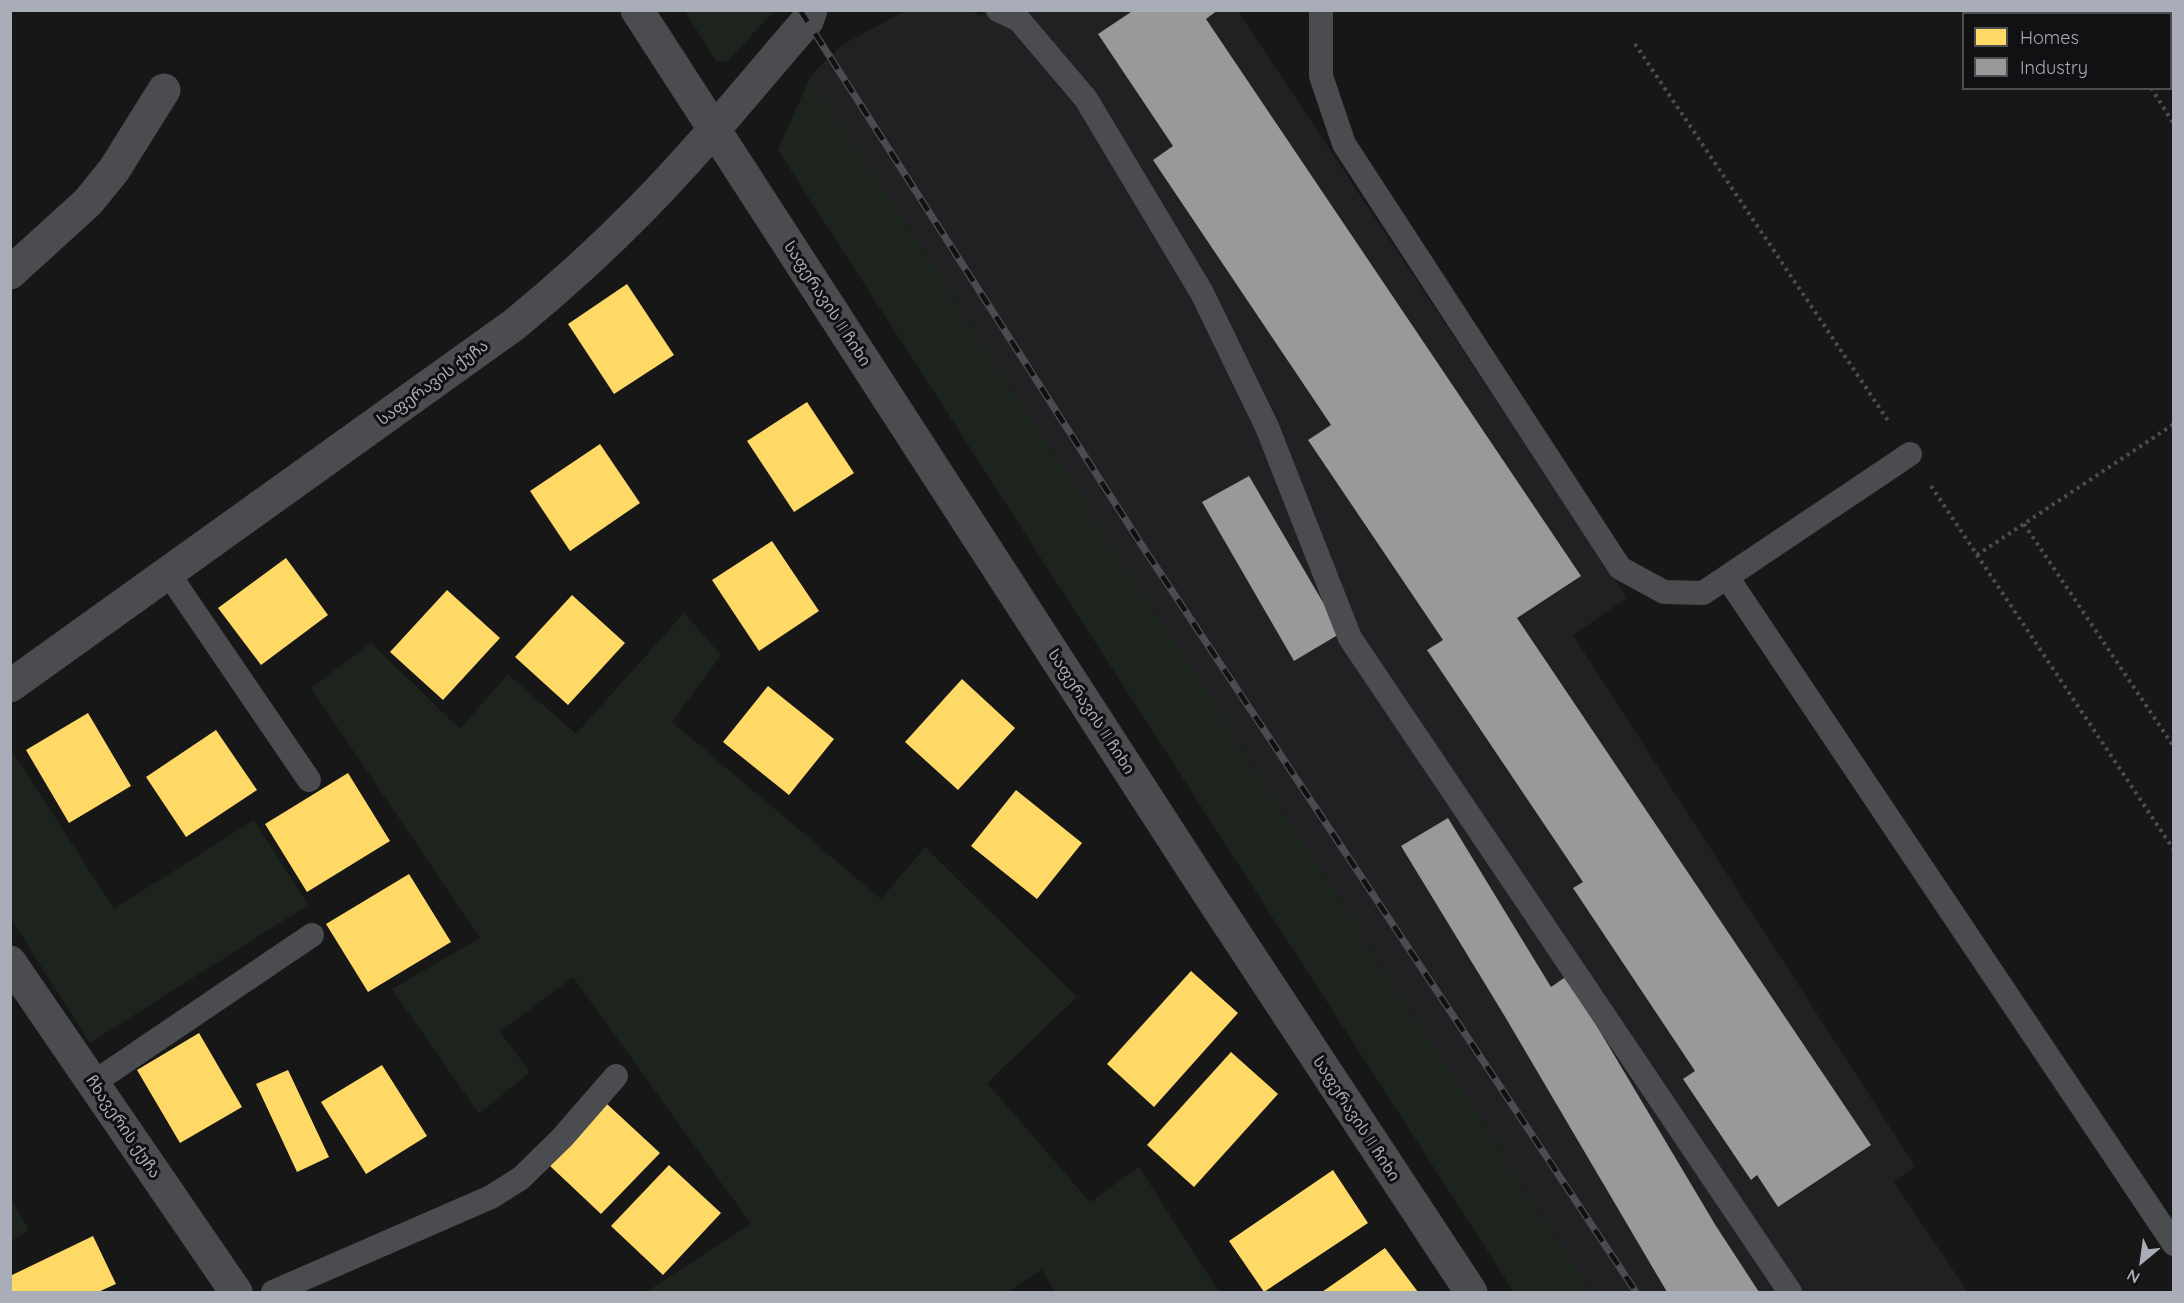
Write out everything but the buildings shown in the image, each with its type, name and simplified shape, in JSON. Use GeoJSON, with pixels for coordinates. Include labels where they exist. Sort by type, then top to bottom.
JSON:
{"type":"FeatureCollection","features":[{"type":"Feature","properties":{"kind":"street"},"geometry":{"type":"LineString","coordinates":[[637,10],[713,130]]}},
{"type":"Feature","properties":{"kind":"street","name":"საფერავის ქუჩა"},"geometry":{"type":"LineString","coordinates":[[10,686],[515,324],[565,283],[643,207],[713,130],[807,21],[812,10]]}},
{"type":"Feature","properties":{"kind":"street"},"geometry":{"type":"LineString","coordinates":[[10,273],[88,202],[114,170],[164,90]]}},
{"type":"Feature","properties":{"kind":"street","name":"საფერავის II ჩიხი"},"geometry":{"type":"LineString","coordinates":[[713,130],[1213,901],[1472,1293]]}},
{"type":"Feature","properties":{"kind":"street","name":"ჩხავერის ქუჩა"},"geometry":{"type":"LineString","coordinates":[[10,962],[236,1293]]}},
{"type":"Feature","properties":{"kind":"lane"},"geometry":{"type":"LineString","coordinates":[[998,10],[1019,20],[1086,99],[1202,292],[1267,427],[1350,638],[1790,1293]]}},
{"type":"Feature","properties":{"kind":"lane"},"geometry":{"type":"LineString","coordinates":[[1321,10],[1321,76],[1344,144],[1620,568],[1664,592],[1703,593],[1910,454]]}},
{"type":"Feature","properties":{"kind":"lane"},"geometry":{"type":"LineString","coordinates":[[168,573],[309,780]]}},
{"type":"Feature","properties":{"kind":"lane"},"geometry":{"type":"LineString","coordinates":[[1727,577],[2174,1244]]}},
{"type":"Feature","properties":{"kind":"lane"},"geometry":{"type":"LineString","coordinates":[[93,1083],[312,935]]}},
{"type":"Feature","properties":{"kind":"lane"},"geometry":{"type":"LineString","coordinates":[[273,1293],[491,1197],[521,1178],[562,1138],[616,1076]]}},
{"type":"Feature","properties":{"kind":"path"},"geometry":{"type":"LineString","coordinates":[[2152,90],[2174,124]]}},
{"type":"Feature","properties":{"kind":"path"},"geometry":{"type":"LineString","coordinates":[[2174,232],[2174,242]]}},
{"type":"Feature","properties":{"kind":"path"},"geometry":{"type":"LineString","coordinates":[[1977,555],[2174,424]]}},
{"type":"Feature","properties":{"kind":"path"},"geometry":{"type":"LineString","coordinates":[[2024,524],[2174,747]]}},
{"type":"Feature","properties":{"kind":"shaded area"},"geometry":{"type":"Polygon","coordinates":[[[983,10],[1238,11],[1627,598],[1573,635],[1915,1166],[1894,1182],[1968,1292],[1592,1292],[811,75],[842,45],[905,11],[969,11],[983,16],[983,10]]]}},
{"type":"Feature","properties":{"kind":"shaded area"},"geometry":{"type":"Polygon","coordinates":[[[685,11],[774,11],[727,62],[716,61],[685,11]]]}},
{"type":"Feature","properties":{"kind":"shaded area"},"geometry":{"type":"Polygon","coordinates":[[[811,75],[1592,1292],[1514,1292],[778,150],[811,75]]]}},
{"type":"Feature","properties":{"kind":"shaded area"},"geometry":{"type":"Polygon","coordinates":[[[684,613],[721,655],[672,722],[881,899],[925,847],[1077,997],[987,1083],[1090,1202],[1139,1167],[1219,1292],[1055,1292],[1042,1270],[1007,1292],[646,1292],[751,1224],[573,977],[500,1032],[530,1072],[479,1114],[392,989],[480,938],[311,688],[371,643],[460,729],[508,674],[576,734],[684,613]]]}},
{"type":"Feature","properties":{"kind":"shaded area"},"geometry":{"type":"Polygon","coordinates":[[[11,749],[114,909],[254,820],[308,905],[90,1043],[11,919],[11,749]]]}},
{"type":"Feature","properties":{"kind":"shaded area"},"geometry":{"type":"Polygon","coordinates":[[[11,1199],[29,1230],[10,1241],[11,1199]]]}},
{"type":"Feature","properties":{"kind":"railway"},"geometry":{"type":"LineString","coordinates":[[800,10],[1141,544],[1636,1292]]}}]}
